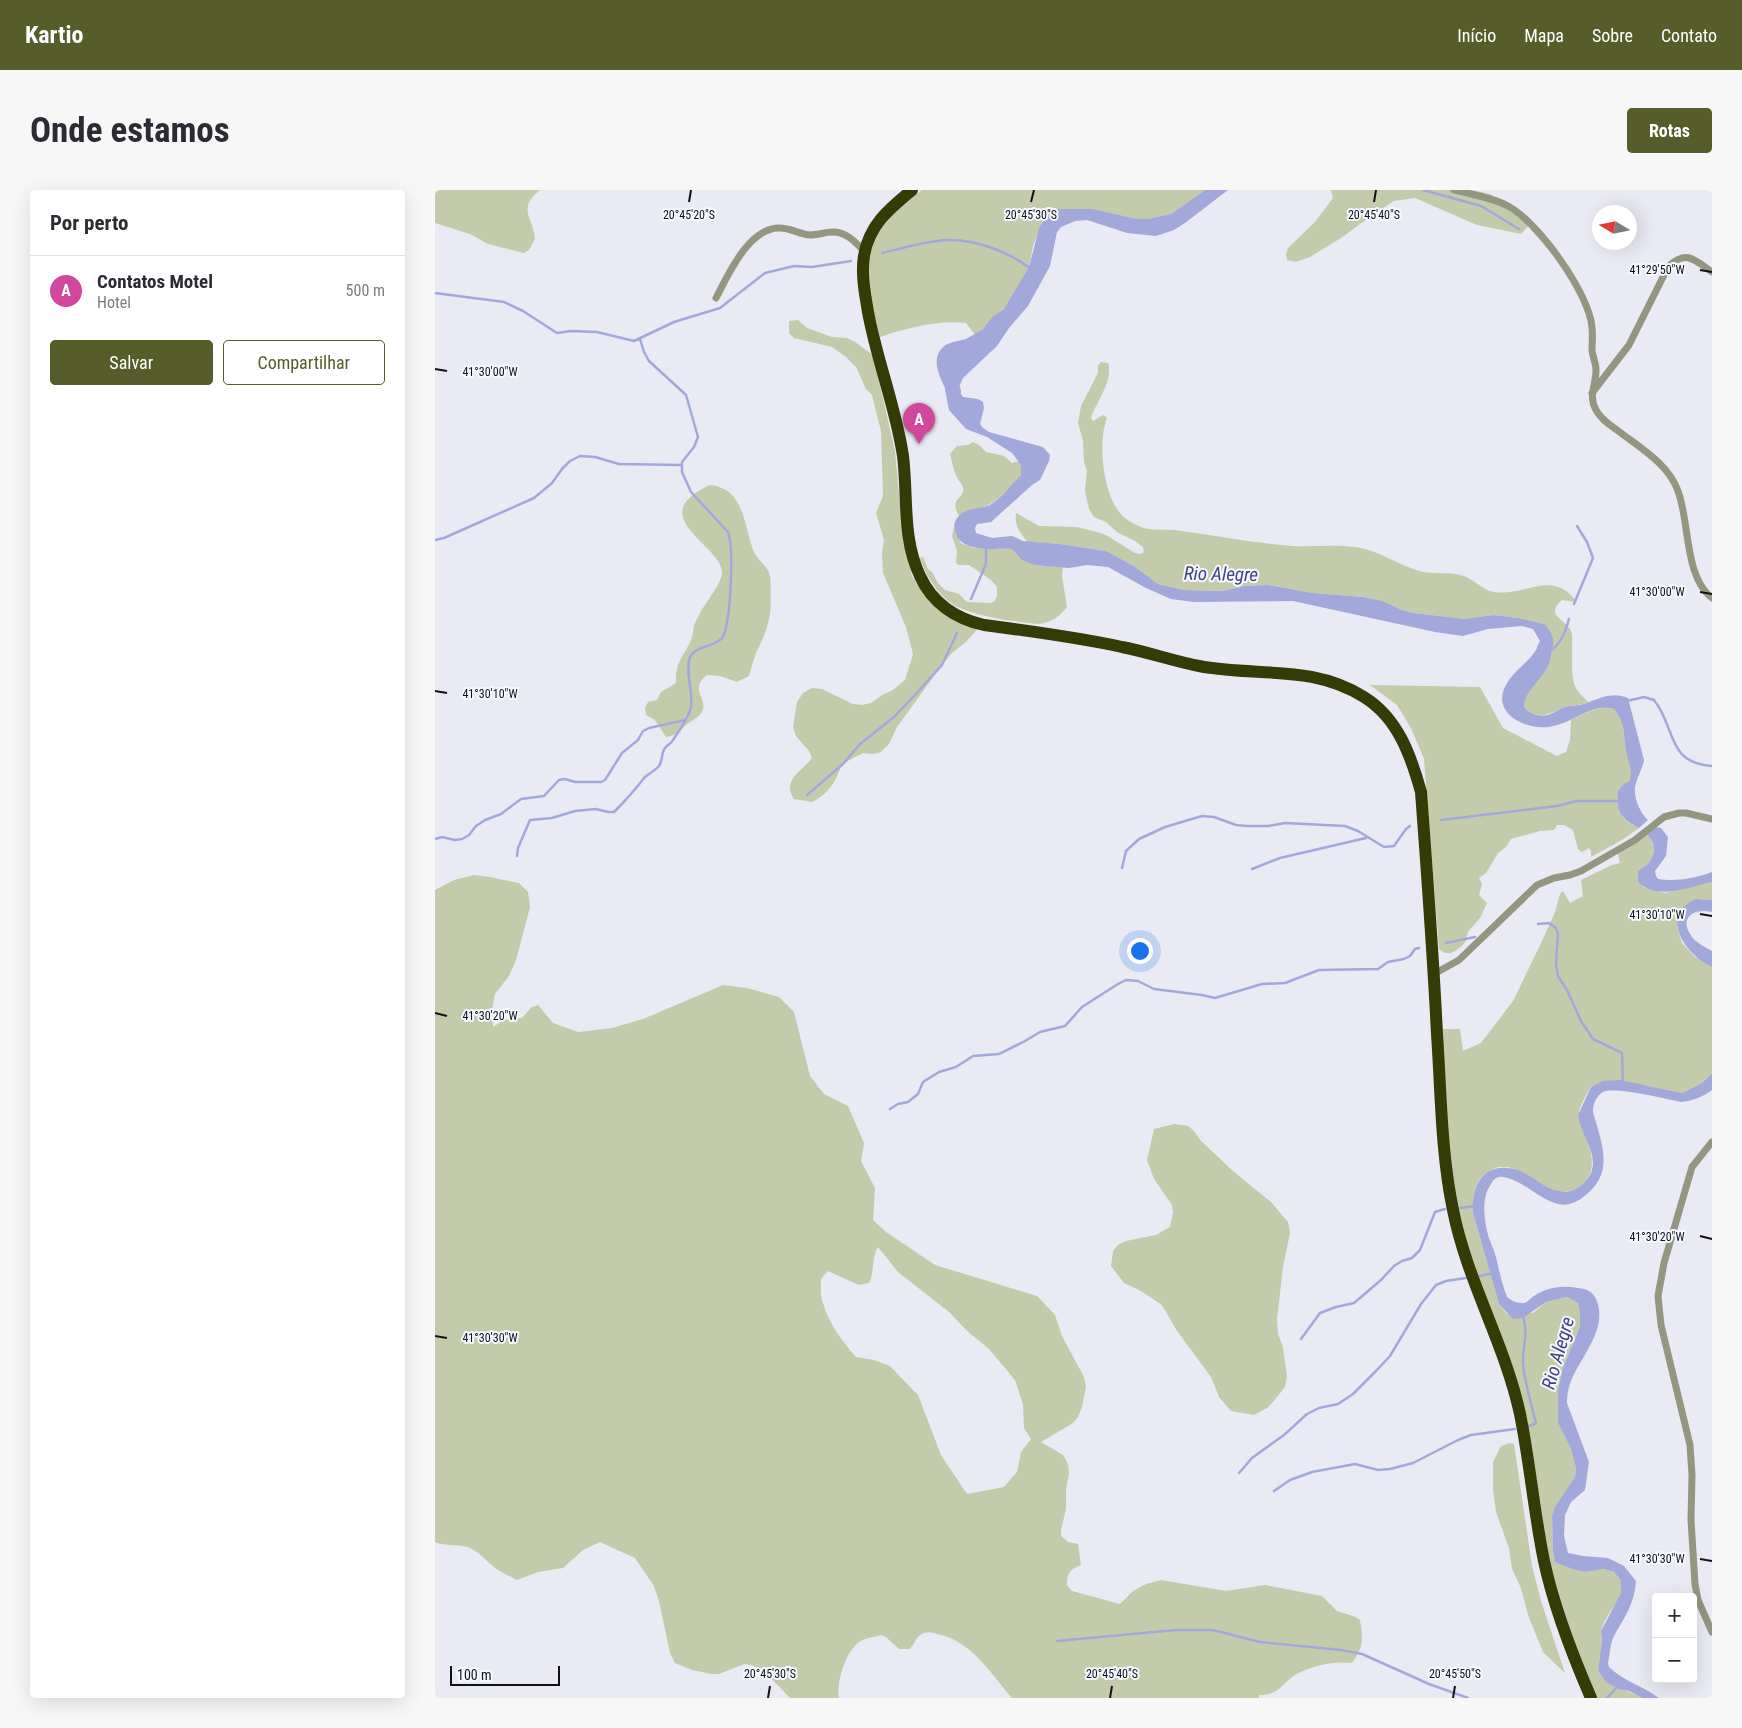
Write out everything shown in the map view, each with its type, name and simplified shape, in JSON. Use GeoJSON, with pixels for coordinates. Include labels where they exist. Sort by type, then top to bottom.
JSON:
{"type":"FeatureCollection","features":[{"type":"Feature","properties":{"kind":"highway"},"geometry":{"type":"LineString","coordinates":[[912,190],[889,209],[874,227],[867,241],[863,271],[864,291],[882,373],[900,442],[911,552],[920,577],[939,603],[954,615],[971,622],[1103,643],[1200,666],[1298,674],[1338,683],[1366,698],[1391,723],[1404,741],[1421,792],[1446,1164],[1453,1209],[1468,1265],[1504,1361],[1519,1412],[1545,1564],[1557,1610],[1591,1698]]}},
{"type":"Feature","properties":{"kind":"street"},"geometry":{"type":"LineString","coordinates":[[1454,190],[1499,202],[1515,210],[1539,234],[1569,271],[1590,316],[1592,327],[1592,349],[1596,367],[1591,395],[1592,402],[1599,415],[1659,462],[1673,480],[1682,503],[1694,570],[1700,585],[1712,598]]}},
{"type":"Feature","properties":{"kind":"street"},"geometry":{"type":"LineString","coordinates":[[716,298],[737,259],[758,236],[773,228],[781,228],[809,235],[840,233],[847,236],[865,252]]}},
{"type":"Feature","properties":{"kind":"street"},"geometry":{"type":"LineString","coordinates":[[1591,395],[1629,345],[1662,277],[1674,261],[1685,257],[1692,258],[1712,272]]}},
{"type":"Feature","properties":{"kind":"street"},"geometry":{"type":"LineString","coordinates":[[1596,367],[1611,369]]}},
{"type":"Feature","properties":{"kind":"street"},"geometry":{"type":"LineString","coordinates":[[1434,974],[1459,960],[1537,885],[1554,878],[1581,871],[1624,847],[1665,817],[1687,813],[1712,819]]}},
{"type":"Feature","properties":{"kind":"street"},"geometry":{"type":"LineString","coordinates":[[1712,1142],[1692,1167],[1660,1279],[1658,1311],[1690,1444],[1692,1475],[1691,1520],[1695,1584],[1702,1612],[1712,1632]]}},
{"type":"Feature","properties":{"kind":"green space"},"geometry":{"type":"Polygon","coordinates":[[[435,190],[540,190],[529,203],[528,214],[535,239],[529,250],[524,253],[488,244],[470,234],[435,223],[435,190]]]}},
{"type":"Feature","properties":{"kind":"green space"},"geometry":{"type":"Polygon","coordinates":[[[922,190],[1205,190],[1171,214],[1148,219],[1044,217],[1033,246],[1029,267],[1004,309],[993,316],[982,330],[975,335],[966,323],[955,322],[912,328],[880,337],[871,302],[866,271],[878,226],[897,208],[922,190]]]}},
{"type":"Feature","properties":{"kind":"green space"},"geometry":{"type":"Polygon","coordinates":[[[1331,190],[1472,190],[1490,194],[1531,223],[1521,234],[1477,225],[1415,198],[1394,201],[1310,257],[1296,262],[1287,260],[1288,248],[1314,223],[1333,198],[1331,190]]]}},
{"type":"Feature","properties":{"kind":"green space"},"geometry":{"type":"Polygon","coordinates":[[[798,320],[807,328],[832,337],[847,338],[873,355],[895,451],[904,545],[912,576],[925,596],[981,625],[942,665],[897,727],[889,744],[881,752],[874,754],[863,753],[842,764],[831,786],[823,795],[812,802],[794,799],[790,786],[795,776],[812,758],[809,751],[796,736],[793,727],[797,702],[803,693],[812,688],[822,689],[853,704],[871,703],[893,690],[905,680],[913,654],[906,627],[883,573],[882,553],[884,540],[876,513],[883,496],[881,431],[872,395],[866,389],[856,367],[846,357],[832,347],[794,338],[789,333],[789,321],[798,320]]]}},
{"type":"Feature","properties":{"kind":"green space"},"geometry":{"type":"Polygon","coordinates":[[[1101,362],[1108,363],[1109,377],[1091,418],[1093,421],[1103,415],[1107,418],[1103,442],[1104,471],[1111,499],[1117,510],[1127,519],[1149,529],[1175,530],[1263,543],[1292,546],[1356,547],[1372,551],[1419,571],[1464,576],[1494,592],[1517,591],[1548,585],[1558,587],[1568,592],[1577,602],[1562,600],[1555,610],[1558,617],[1571,631],[1573,680],[1577,690],[1588,702],[1569,706],[1544,715],[1530,712],[1525,707],[1522,701],[1525,685],[1541,665],[1544,624],[1519,618],[1493,615],[1465,619],[1414,613],[1402,610],[1383,601],[1363,597],[1313,593],[1268,585],[1245,586],[1223,591],[1184,590],[1158,584],[1134,566],[1106,551],[1060,544],[1028,542],[1018,529],[1016,513],[1039,526],[1077,527],[1106,535],[1135,553],[1140,554],[1144,552],[1143,547],[1117,532],[1106,522],[1094,517],[1089,509],[1085,491],[1087,471],[1084,462],[1083,441],[1078,423],[1081,406],[1098,373],[1098,365],[1101,362]]]}},
{"type":"Feature","properties":{"kind":"green space"},"geometry":{"type":"Polygon","coordinates":[[[973,442],[986,452],[1004,456],[1012,463],[1019,461],[1022,465],[1021,475],[1006,492],[993,502],[985,507],[959,516],[955,505],[962,494],[963,487],[956,474],[950,454],[957,446],[968,445],[973,442]]]}},
{"type":"Feature","properties":{"kind":"green space"},"geometry":{"type":"Polygon","coordinates":[[[710,485],[722,488],[731,494],[742,512],[755,554],[766,567],[770,576],[770,614],[766,631],[749,676],[737,682],[720,676],[707,675],[699,685],[703,702],[702,712],[675,734],[666,737],[655,720],[646,715],[645,708],[648,702],[657,700],[661,692],[676,683],[678,665],[691,640],[694,625],[722,574],[719,563],[712,553],[691,531],[684,520],[683,508],[691,497],[710,485]]]}},
{"type":"Feature","properties":{"kind":"green space"},"geometry":{"type":"Polygon","coordinates":[[[954,527],[961,543],[973,548],[1012,549],[1034,565],[1063,567],[1062,576],[1067,607],[1054,619],[1037,624],[977,614],[955,606],[938,591],[920,558],[923,557],[928,569],[945,590],[959,594],[967,602],[991,603],[995,601],[997,587],[991,580],[969,565],[958,565],[956,562],[957,551],[952,536],[954,527]]]}},
{"type":"Feature","properties":{"kind":"green space"},"geometry":{"type":"Polygon","coordinates":[[[1370,685],[1480,687],[1503,728],[1557,756],[1566,752],[1570,740],[1571,720],[1597,709],[1614,709],[1621,720],[1626,751],[1632,772],[1629,784],[1617,799],[1618,805],[1623,817],[1629,823],[1639,828],[1591,857],[1589,848],[1582,852],[1578,849],[1573,830],[1564,825],[1557,825],[1554,830],[1540,831],[1511,839],[1506,847],[1498,853],[1486,873],[1479,878],[1482,884],[1479,895],[1487,903],[1480,918],[1468,932],[1466,941],[1462,946],[1451,953],[1445,953],[1439,949],[1424,759],[1411,728],[1397,705],[1370,685]]]}},
{"type":"Feature","properties":{"kind":"green space"},"geometry":{"type":"Polygon","coordinates":[[[1642,830],[1650,835],[1654,848],[1653,858],[1645,867],[1643,887],[1665,893],[1712,882],[1712,900],[1696,899],[1677,927],[1682,943],[1695,957],[1712,967],[1712,1073],[1702,1083],[1682,1093],[1644,1085],[1591,1086],[1579,1114],[1579,1121],[1589,1144],[1592,1159],[1590,1173],[1587,1180],[1581,1186],[1570,1191],[1561,1192],[1551,1189],[1520,1171],[1503,1167],[1495,1168],[1478,1181],[1473,1203],[1473,1213],[1499,1304],[1507,1314],[1533,1313],[1546,1302],[1567,1297],[1578,1303],[1580,1326],[1563,1368],[1558,1389],[1558,1423],[1571,1449],[1576,1468],[1575,1477],[1552,1516],[1553,1551],[1555,1562],[1559,1564],[1586,1572],[1604,1569],[1614,1572],[1621,1581],[1622,1587],[1619,1599],[1602,1628],[1598,1672],[1613,1685],[1642,1698],[1590,1698],[1562,1624],[1532,1469],[1460,1226],[1449,1175],[1441,1029],[1460,1029],[1463,1051],[1481,1043],[1513,1001],[1555,912],[1560,894],[1563,891],[1570,903],[1583,896],[1581,880],[1620,863],[1617,850],[1642,830]]]}},
{"type":"Feature","properties":{"kind":"green space"},"geometry":{"type":"Polygon","coordinates":[[[474,875],[490,877],[519,883],[528,892],[530,907],[516,960],[509,976],[495,994],[492,1010],[493,1027],[504,1020],[522,1018],[532,1007],[538,1005],[553,1023],[578,1032],[612,1028],[643,1019],[723,985],[747,988],[779,997],[794,1012],[810,1076],[824,1094],[848,1106],[864,1143],[861,1161],[875,1188],[873,1220],[886,1232],[935,1265],[1037,1296],[1055,1315],[1062,1336],[1084,1377],[1086,1387],[1078,1417],[1073,1423],[1041,1442],[1063,1455],[1068,1464],[1066,1509],[1061,1536],[1068,1542],[1078,1544],[1081,1565],[1074,1568],[1069,1574],[1067,1585],[1072,1591],[1120,1604],[1133,1591],[1146,1584],[1161,1580],[1226,1591],[1265,1585],[1322,1596],[1337,1611],[1360,1620],[1362,1643],[1352,1663],[1331,1663],[1310,1668],[1292,1677],[1272,1693],[1259,1695],[1259,1698],[1012,1698],[979,1659],[960,1643],[949,1637],[933,1633],[921,1634],[910,1649],[899,1649],[882,1635],[861,1641],[854,1646],[843,1668],[839,1684],[839,1698],[790,1698],[762,1669],[751,1665],[744,1664],[719,1674],[712,1674],[692,1670],[675,1663],[670,1653],[654,1586],[635,1558],[600,1542],[583,1550],[563,1568],[538,1572],[517,1580],[495,1568],[470,1548],[435,1542],[435,890],[454,880],[474,875]],[[878,1247],[874,1256],[869,1283],[859,1285],[828,1271],[821,1279],[821,1291],[822,1300],[832,1325],[856,1357],[874,1360],[890,1366],[918,1395],[941,1455],[967,1494],[1004,1487],[1017,1472],[1021,1452],[1031,1439],[1024,1428],[1023,1404],[1015,1380],[989,1349],[967,1331],[949,1312],[898,1272],[878,1247]]]}},
{"type":"Feature","properties":{"kind":"green space"},"geometry":{"type":"Polygon","coordinates":[[[1174,1124],[1188,1126],[1193,1130],[1201,1141],[1234,1172],[1271,1202],[1288,1222],[1290,1233],[1283,1267],[1277,1319],[1278,1334],[1283,1347],[1287,1376],[1285,1387],[1273,1402],[1267,1408],[1254,1415],[1231,1411],[1219,1397],[1211,1377],[1177,1331],[1162,1305],[1141,1291],[1124,1283],[1111,1266],[1113,1251],[1118,1245],[1126,1241],[1156,1235],[1170,1227],[1173,1212],[1172,1205],[1154,1179],[1147,1160],[1154,1129],[1174,1124]]]}},
{"type":"Feature","properties":{"kind":"green space"},"geometry":{"type":"Polygon","coordinates":[[[1510,1443],[1514,1444],[1532,1566],[1541,1601],[1565,1673],[1543,1652],[1528,1615],[1521,1588],[1512,1569],[1509,1548],[1496,1512],[1493,1490],[1493,1462],[1501,1446],[1510,1443]]]}},
{"type":"Feature","properties":{"kind":"water"},"geometry":{"type":"Polygon","coordinates":[[[1205,190],[1228,190],[1185,223],[1174,230],[1156,236],[1127,233],[1087,220],[1075,221],[1061,227],[1057,232],[1050,266],[1028,306],[1009,328],[997,346],[963,378],[958,389],[963,397],[978,399],[983,402],[984,408],[980,424],[983,428],[989,432],[1043,447],[1050,455],[1040,480],[991,522],[977,524],[975,528],[976,533],[992,538],[1012,536],[1023,541],[1106,551],[1134,566],[1158,584],[1184,590],[1223,591],[1245,586],[1268,585],[1313,593],[1363,597],[1383,601],[1402,610],[1414,613],[1465,619],[1493,615],[1519,618],[1544,624],[1552,635],[1553,645],[1550,654],[1528,681],[1523,691],[1524,706],[1533,714],[1544,715],[1565,707],[1582,705],[1605,696],[1616,695],[1628,698],[1644,760],[1635,792],[1639,808],[1648,820],[1639,828],[1624,818],[1619,810],[1618,791],[1625,783],[1629,782],[1631,770],[1621,720],[1614,709],[1603,708],[1593,710],[1561,724],[1549,727],[1536,727],[1515,719],[1503,705],[1503,693],[1509,680],[1538,647],[1540,641],[1533,629],[1522,626],[1488,629],[1463,636],[1435,632],[1293,601],[1194,602],[1171,599],[1146,588],[1108,567],[1087,565],[1069,568],[1034,565],[1022,560],[1012,549],[971,547],[958,538],[954,526],[957,518],[964,512],[990,505],[999,499],[1021,475],[1021,465],[1012,453],[987,437],[966,429],[949,410],[945,381],[951,353],[964,340],[982,330],[993,316],[1004,309],[1029,267],[1039,228],[1049,211],[1058,209],[1092,209],[1132,218],[1148,219],[1171,214],[1205,190]]]}},
{"type":"Feature","properties":{"kind":"water"},"geometry":{"type":"Polygon","coordinates":[[[1655,827],[1661,828],[1668,837],[1666,856],[1655,871],[1658,879],[1685,879],[1712,872],[1712,882],[1664,892],[1646,888],[1638,882],[1638,871],[1649,862],[1654,851],[1652,840],[1642,830],[1655,827]]]}},
{"type":"Feature","properties":{"kind":"water"},"geometry":{"type":"Polygon","coordinates":[[[1696,899],[1712,900],[1712,912],[1695,912],[1688,918],[1687,928],[1694,939],[1712,951],[1712,967],[1693,954],[1685,944],[1677,924],[1679,915],[1685,906],[1696,899]]]}},
{"type":"Feature","properties":{"kind":"water"},"geometry":{"type":"Polygon","coordinates":[[[1712,1073],[1712,1090],[1693,1100],[1681,1102],[1618,1091],[1603,1092],[1598,1096],[1593,1112],[1604,1158],[1603,1169],[1593,1189],[1574,1203],[1561,1205],[1551,1202],[1517,1182],[1501,1177],[1496,1178],[1492,1182],[1485,1202],[1488,1235],[1507,1297],[1515,1302],[1523,1303],[1544,1291],[1567,1287],[1587,1290],[1596,1299],[1599,1321],[1596,1331],[1592,1342],[1575,1371],[1567,1395],[1567,1403],[1589,1462],[1585,1490],[1571,1502],[1565,1515],[1564,1536],[1568,1553],[1608,1558],[1624,1566],[1636,1581],[1634,1596],[1613,1639],[1608,1663],[1609,1667],[1620,1676],[1659,1698],[1642,1698],[1606,1682],[1598,1671],[1602,1640],[1601,1631],[1621,1593],[1621,1581],[1614,1572],[1604,1569],[1586,1572],[1559,1564],[1555,1562],[1553,1551],[1552,1516],[1555,1507],[1575,1477],[1576,1468],[1571,1449],[1558,1423],[1558,1389],[1563,1368],[1580,1326],[1578,1303],[1567,1297],[1546,1302],[1523,1318],[1513,1319],[1499,1304],[1473,1213],[1473,1202],[1482,1176],[1497,1168],[1518,1170],[1559,1191],[1575,1190],[1579,1187],[1590,1175],[1593,1163],[1578,1115],[1591,1087],[1603,1081],[1620,1080],[1682,1093],[1702,1083],[1712,1073]]]}},
{"type":"Feature","properties":{"kind":"waterway"},"geometry":{"type":"LineString","coordinates":[[1423,190],[1481,206],[1519,229]]}},
{"type":"Feature","properties":{"kind":"waterway"},"geometry":{"type":"LineString","coordinates":[[882,253],[931,242],[958,240],[992,248],[1013,257],[1031,269]]}},
{"type":"Feature","properties":{"kind":"waterway"},"geometry":{"type":"LineString","coordinates":[[435,293],[504,302],[523,311],[557,333],[571,331],[597,332],[634,341],[674,322],[720,308],[765,273],[794,266],[812,267],[851,261]]}},
{"type":"Feature","properties":{"kind":"waterway"},"geometry":{"type":"LineString","coordinates":[[517,856],[518,848],[530,820],[552,818],[575,811],[596,809],[614,812],[644,778],[657,768],[664,750],[672,741],[690,711],[688,668],[690,657],[696,650],[722,638],[728,618],[731,586],[731,553],[728,532],[691,492],[682,472],[682,462],[694,447],[698,437],[686,395],[649,361],[640,339]]}},
{"type":"Feature","properties":{"kind":"waterway","name":"Rio Alegre"},"geometry":{"type":"LineString","coordinates":[[954,391],[945,372],[945,356],[948,352],[972,345]]}},
{"type":"Feature","properties":{"kind":"waterway"},"geometry":{"type":"LineString","coordinates":[[435,540],[444,538],[534,498],[552,483],[570,461],[580,456],[595,457],[619,464],[682,465]]}},
{"type":"Feature","properties":{"kind":"waterway"},"geometry":{"type":"LineString","coordinates":[[1574,604],[1593,558],[1587,542],[1577,526]]}},
{"type":"Feature","properties":{"kind":"waterway"},"geometry":{"type":"LineString","coordinates":[[971,599],[986,564],[986,546]]}},
{"type":"Feature","properties":{"kind":"waterway"},"geometry":{"type":"LineString","coordinates":[[1549,652],[1562,638],[1569,619]]}},
{"type":"Feature","properties":{"kind":"waterway"},"geometry":{"type":"LineString","coordinates":[[807,795],[843,764],[860,744],[894,717],[914,696],[942,665],[957,633]]}},
{"type":"Feature","properties":{"kind":"waterway","name":"Rio Alegre"},"geometry":{"type":"LineString","coordinates":[[1517,704],[1522,689],[1541,663],[1544,656],[1544,648]]}},
{"type":"Feature","properties":{"kind":"waterway"},"geometry":{"type":"LineString","coordinates":[[1627,701],[1644,697],[1654,700],[1661,710],[1679,751],[1697,763],[1712,766]]}},
{"type":"Feature","properties":{"kind":"waterway"},"geometry":{"type":"LineString","coordinates":[[435,839],[442,837],[455,840],[462,839],[469,835],[476,826],[485,820],[501,814],[521,799],[544,796],[559,780],[601,782],[605,780],[622,753],[638,740],[643,731],[685,720]]}},
{"type":"Feature","properties":{"kind":"waterway"},"geometry":{"type":"LineString","coordinates":[[1441,820],[1557,806],[1577,801],[1620,801]]}},
{"type":"Feature","properties":{"kind":"waterway"},"geometry":{"type":"LineString","coordinates":[[1122,868],[1126,851],[1139,839],[1165,827],[1202,816],[1214,817],[1236,825],[1246,826],[1268,826],[1285,823],[1345,826],[1358,831],[1384,847],[1394,846],[1410,826]]}},
{"type":"Feature","properties":{"kind":"waterway"},"geometry":{"type":"LineString","coordinates":[[1252,869],[1280,858],[1366,838]]}},
{"type":"Feature","properties":{"kind":"waterway"},"geometry":{"type":"LineString","coordinates":[[1538,924],[1549,923],[1556,928],[1558,934],[1556,964],[1558,976],[1567,990],[1581,1021],[1593,1039],[1622,1053],[1623,1083]]}},
{"type":"Feature","properties":{"kind":"waterway"},"geometry":{"type":"LineString","coordinates":[[1446,943],[1475,937]]}},
{"type":"Feature","properties":{"kind":"waterway"},"geometry":{"type":"LineString","coordinates":[[890,1109],[898,1104],[908,1102],[918,1094],[923,1082],[939,1072],[956,1067],[973,1056],[999,1054],[1040,1032],[1065,1026],[1082,1007],[1126,980],[1138,981],[1154,989],[1215,998],[1262,984],[1285,983],[1319,970],[1378,969],[1388,962],[1410,956],[1415,949],[1419,948]]}},
{"type":"Feature","properties":{"kind":"waterway"},"geometry":{"type":"LineString","coordinates":[[1460,1208],[1475,1206]]}},
{"type":"Feature","properties":{"kind":"waterway"},"geometry":{"type":"LineString","coordinates":[[1301,1339],[1320,1313],[1354,1303],[1394,1266],[1412,1258],[1420,1250],[1435,1212],[1445,1209]]}},
{"type":"Feature","properties":{"kind":"waterway"},"geometry":{"type":"LineString","coordinates":[[1480,1276],[1493,1273]]}},
{"type":"Feature","properties":{"kind":"waterway"},"geometry":{"type":"LineString","coordinates":[[1239,1473],[1252,1458],[1284,1435],[1307,1414],[1319,1408],[1338,1404],[1353,1394],[1390,1356],[1421,1304],[1436,1285],[1446,1281],[1466,1278]]}},
{"type":"Feature","properties":{"kind":"waterway"},"geometry":{"type":"LineString","coordinates":[[1523,1317],[1525,1323],[1523,1364],[1536,1423],[1529,1426]]}},
{"type":"Feature","properties":{"kind":"waterway"},"geometry":{"type":"LineString","coordinates":[[1274,1491],[1290,1480],[1312,1472],[1355,1464],[1378,1470],[1390,1469],[1413,1463],[1471,1435],[1515,1429]]}},
{"type":"Feature","properties":{"kind":"waterway"},"geometry":{"type":"LineString","coordinates":[[1057,1641],[1176,1630],[1213,1630],[1260,1642],[1341,1650],[1362,1654],[1429,1684],[1468,1698]]}},
{"type":"Feature","properties":{"kind":"waterway"},"geometry":{"type":"LineString","coordinates":[[1607,1698],[1618,1686]]}},
{"type":"Feature","properties":{"kind":"place","name":"Contatos Motel"},"geometry":{"type":"Point","coordinates":[919,444]}}]}
